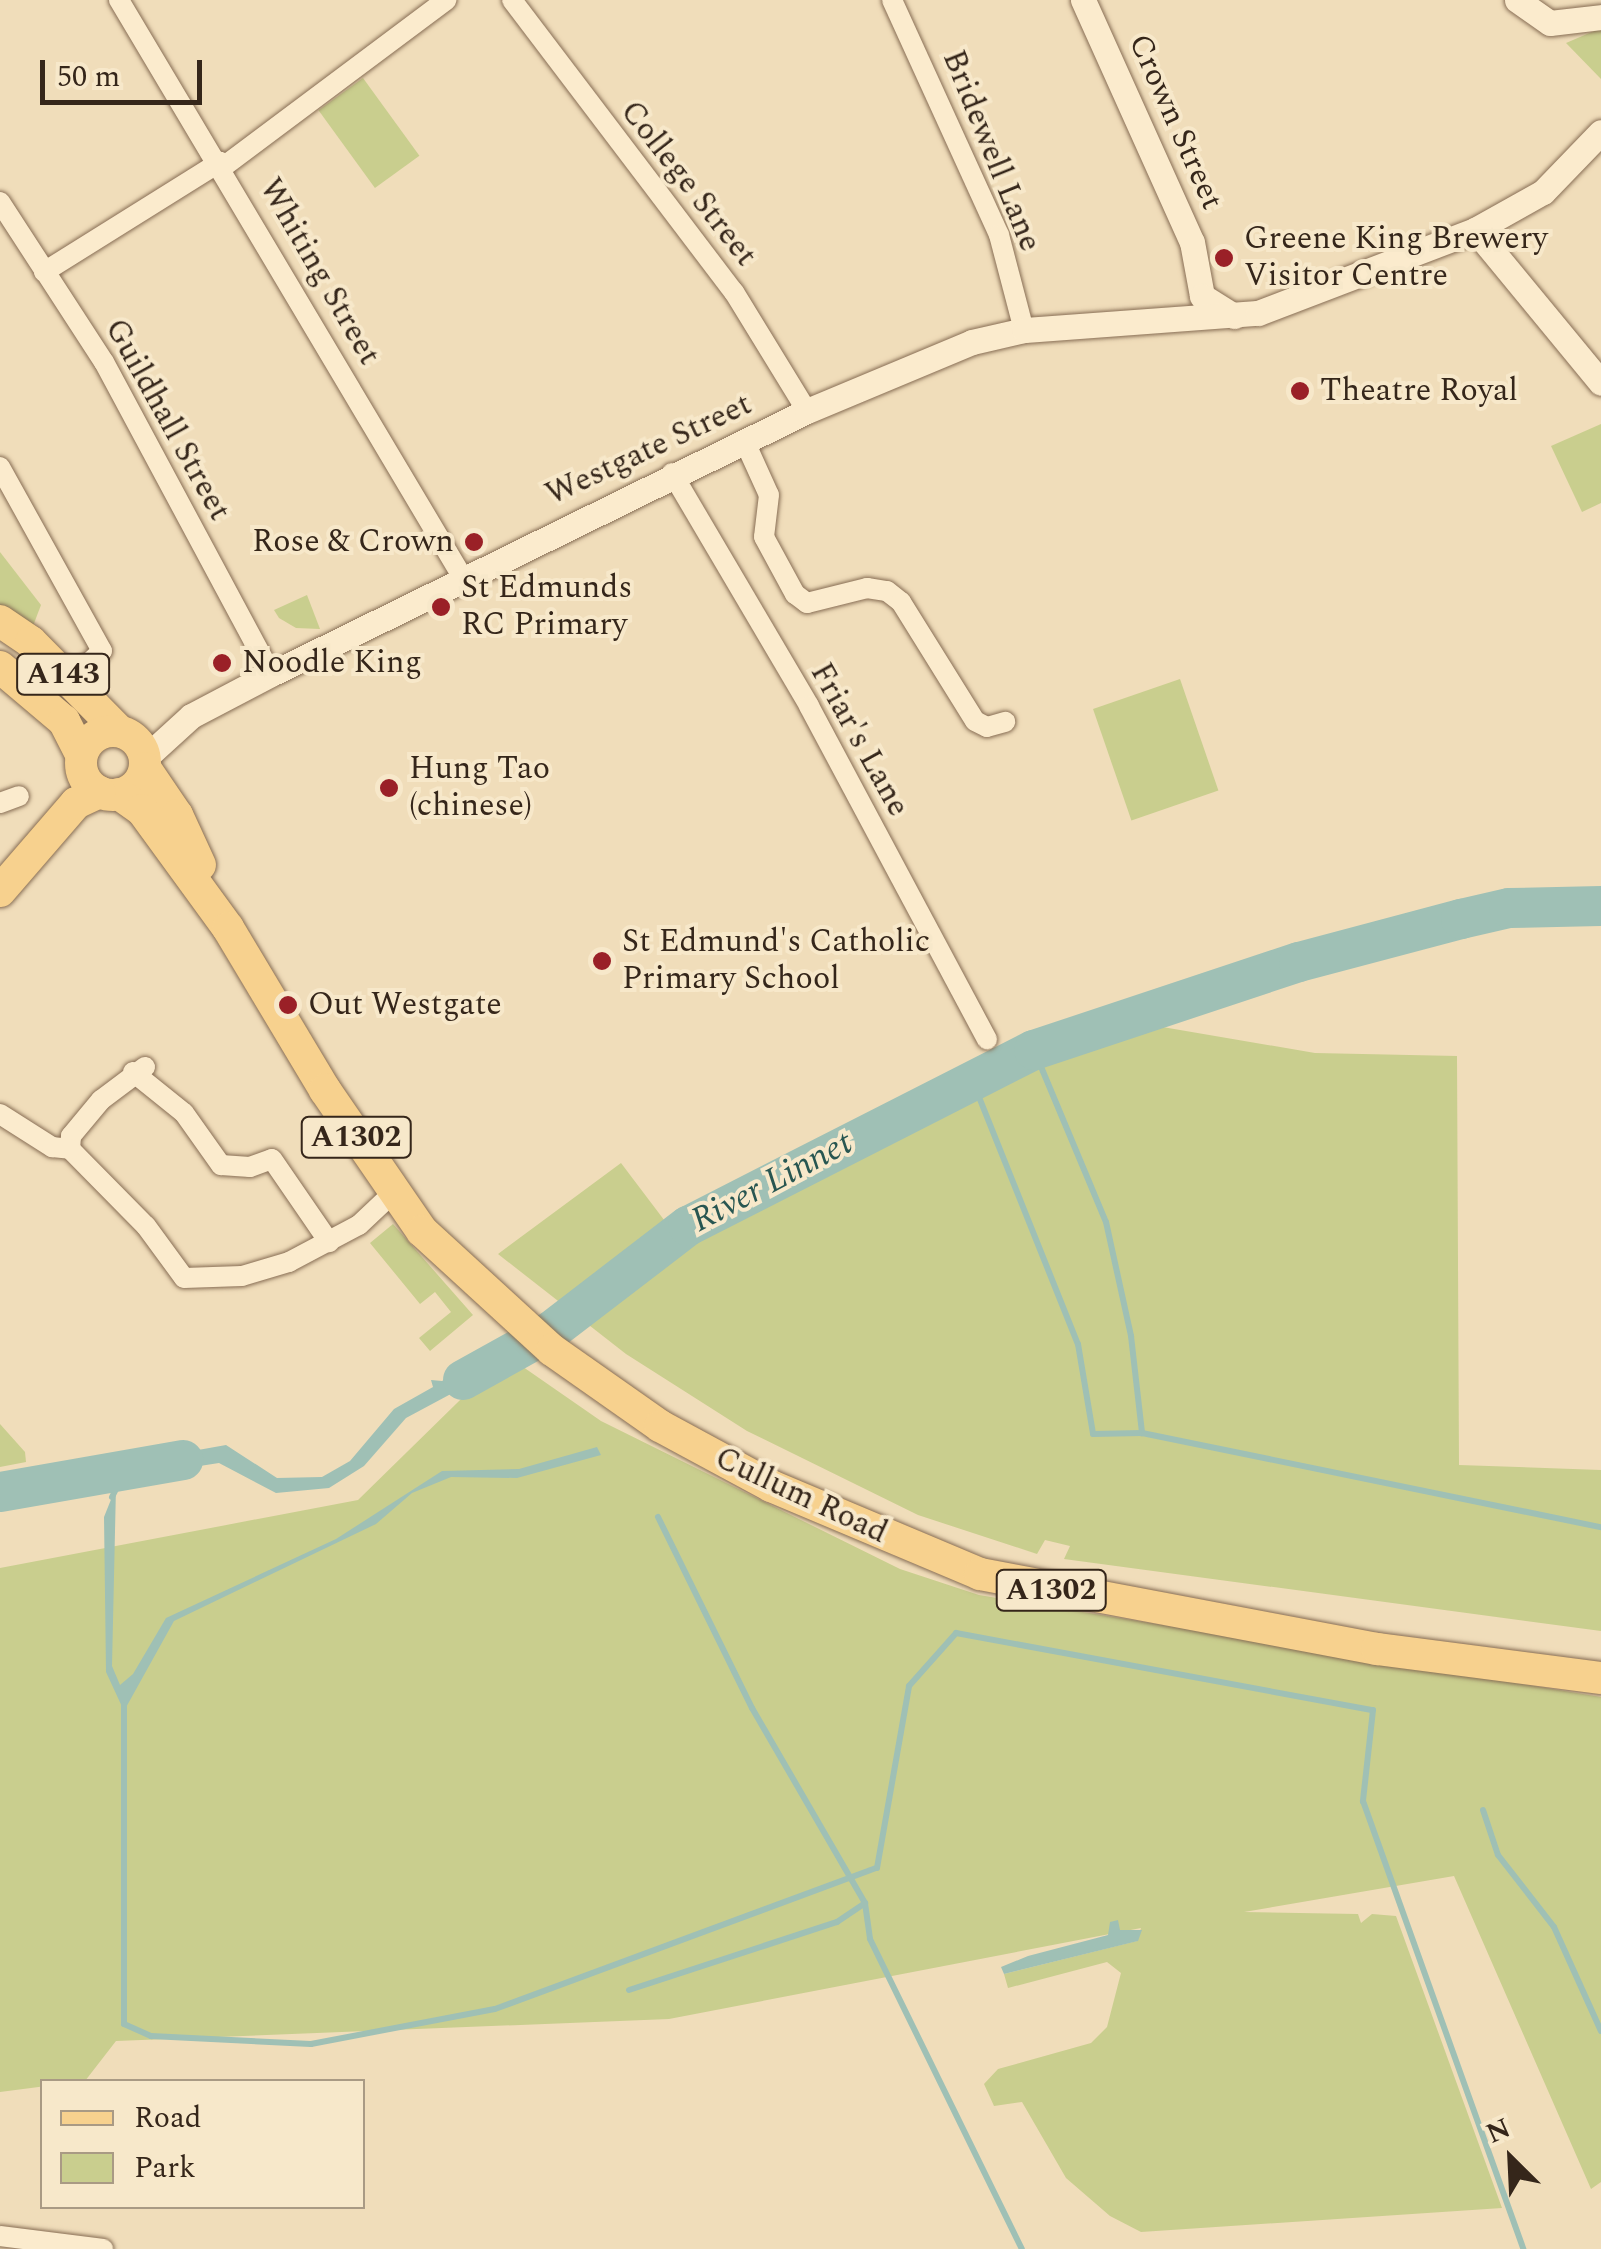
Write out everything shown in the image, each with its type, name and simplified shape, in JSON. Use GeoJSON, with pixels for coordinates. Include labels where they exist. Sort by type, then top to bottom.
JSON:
{"type":"FeatureCollection","features":[{"type":"Feature","properties":{"kind":"main road","name":"A143"},"geometry":{"type":"LineString","coordinates":[[1,621],[69,681],[134,748]]}},
{"type":"Feature","properties":{"kind":"main road","name":"A143"},"geometry":{"type":"LineString","coordinates":[[1,666],[64,721],[86,780],[110,793]]}},
{"type":"Feature","properties":{"kind":"main road","name":"A143"},"geometry":{"type":"LineString","coordinates":[[0,874],[92,738],[134,748]]}},
{"type":"Feature","properties":{"kind":"main road"},"geometry":{"type":"LineString","coordinates":[[0,891],[76,803],[136,785],[134,748]]}},
{"type":"Feature","properties":{"kind":"main road","name":"Cullum Road"},"geometry":{"type":"LineString","coordinates":[[134,748],[177,815],[228,928]]}},
{"type":"Feature","properties":{"kind":"main road","name":"Cullum Road"},"geometry":{"type":"LineString","coordinates":[[110,793],[142,810],[228,928],[392,1192],[422,1232],[516,1320],[618,1400],[771,1486],[980,1574],[1394,1652],[1601,1678]]}},
{"type":"Feature","properties":{"kind":"street","name":"Whiting Street"},"geometry":{"type":"LineString","coordinates":[[118,0],[222,164],[464,578]]}},
{"type":"Feature","properties":{"kind":"street"},"geometry":{"type":"LineString","coordinates":[[44,272],[222,164],[446,0]]}},
{"type":"Feature","properties":{"kind":"street","name":"College Street"},"geometry":{"type":"LineString","coordinates":[[512,0],[734,292],[807,410]]}},
{"type":"Feature","properties":{"kind":"street","name":"Bridewell Lane"},"geometry":{"type":"LineString","coordinates":[[892,0],[999,235],[1024,330]]}},
{"type":"Feature","properties":{"kind":"street","name":"Crown Street"},"geometry":{"type":"LineString","coordinates":[[1083,0],[1192,242],[1202,296]]}},
{"type":"Feature","properties":{"kind":"street"},"geometry":{"type":"LineString","coordinates":[[1517,0],[1550,23],[1601,17]]}},
{"type":"Feature","properties":{"kind":"street","name":"Westgate Street"},"geometry":{"type":"LineString","coordinates":[[134,748],[272,674],[672,473],[807,410],[972,342],[1024,330],[1258,313],[1475,230],[1544,192],[1601,132]]}},
{"type":"Feature","properties":{"kind":"street","name":"Guildhall Street"},"geometry":{"type":"LineString","coordinates":[[0,202],[104,362],[272,674]]}},
{"type":"Feature","properties":{"kind":"street"},"geometry":{"type":"LineString","coordinates":[[1475,230],[1601,383]]}},
{"type":"Feature","properties":{"kind":"street"},"geometry":{"type":"LineString","coordinates":[[1202,296],[1234,316]]}},
{"type":"Feature","properties":{"kind":"street","name":"Westgate Street"},"geometry":{"type":"LineString","coordinates":[[1160,323],[1192,310],[1202,296]]}},
{"type":"Feature","properties":{"kind":"street"},"geometry":{"type":"LineString","coordinates":[[744,440],[770,495],[764,537],[796,594],[808,603],[866,588],[887,591],[901,602],[975,721],[986,727],[1006,722]]}},
{"type":"Feature","properties":{"kind":"street"},"geometry":{"type":"LineString","coordinates":[[0,467],[102,651],[69,681]]}},
{"type":"Feature","properties":{"kind":"street","name":"Friar's Lane"},"geometry":{"type":"LineString","coordinates":[[672,473],[814,716],[987,1040]]}},
{"type":"Feature","properties":{"kind":"street"},"geometry":{"type":"LineString","coordinates":[[70,1150],[71,1136],[139,1069],[184,1113],[221,1165],[250,1167],[272,1159],[329,1242]]}},
{"type":"Feature","properties":{"kind":"street"},"geometry":{"type":"LineString","coordinates":[[0,1114],[52,1147],[70,1150],[146,1226],[184,1278],[242,1276],[329,1242],[359,1225],[392,1192]]}},
{"type":"Feature","properties":{"kind":"street"},"geometry":{"type":"LineString","coordinates":[[0,2236],[103,2249]]}},
{"type":"Feature","properties":{"kind":"green space"},"geometry":{"type":"Polygon","coordinates":[[[1601,28],[1601,79],[1566,43],[1601,28]]]}},
{"type":"Feature","properties":{"kind":"green space"},"geometry":{"type":"Polygon","coordinates":[[[363,78],[419,156],[375,188],[319,110],[363,78]]]}},
{"type":"Feature","properties":{"kind":"green space"},"geometry":{"type":"Polygon","coordinates":[[[1601,424],[1601,503],[1582,512],[1551,446],[1601,424]]]}},
{"type":"Feature","properties":{"kind":"green space"},"geometry":{"type":"Polygon","coordinates":[[[0,552],[41,605],[33,626],[0,606],[0,552]]]}},
{"type":"Feature","properties":{"kind":"green space"},"geometry":{"type":"Polygon","coordinates":[[[307,595],[320,629],[296,628],[279,618],[274,610],[307,595]]]}},
{"type":"Feature","properties":{"kind":"green space"},"geometry":{"type":"Polygon","coordinates":[[[1180,679],[1218,791],[1131,821],[1093,709],[1180,679]]]}},
{"type":"Feature","properties":{"kind":"green space"},"geometry":{"type":"Polygon","coordinates":[[[1145,1024],[1315,1053],[1457,1056],[1459,1465],[1601,1470],[1601,1631],[1064,1559],[1070,1546],[1045,1540],[1037,1554],[918,1515],[747,1431],[626,1354],[498,1254],[621,1163],[683,1245],[800,1176],[995,1082],[1145,1024]]]}},
{"type":"Feature","properties":{"kind":"green space"},"geometry":{"type":"Polygon","coordinates":[[[393,1224],[473,1315],[430,1351],[419,1338],[451,1312],[435,1292],[420,1304],[370,1243],[393,1224]]]}},
{"type":"Feature","properties":{"kind":"green space"},"geometry":{"type":"Polygon","coordinates":[[[506,1355],[601,1421],[900,1569],[979,1595],[1601,1697],[1601,2182],[1591,2189],[1454,1876],[1244,1912],[1358,1914],[1361,1923],[1372,1914],[1396,1916],[1502,2208],[1141,2232],[1110,2216],[1066,2178],[1022,2102],[994,2106],[984,2084],[998,2069],[1091,2043],[1107,2027],[1121,1973],[1107,1962],[1008,1988],[1004,1974],[1137,1941],[1141,1928],[669,2019],[116,2041],[87,2079],[40,2079],[40,2087],[0,2092],[0,1568],[358,1500],[506,1355]]]}},
{"type":"Feature","properties":{"kind":"green space"},"geometry":{"type":"Polygon","coordinates":[[[0,1424],[25,1452],[26,1462],[0,1467],[0,1424]]]}},
{"type":"Feature","properties":{"kind":"water"},"geometry":{"type":"Polygon","coordinates":[[[505,1348],[516,1359],[406,1418],[364,1466],[329,1488],[276,1493],[219,1463],[148,1474],[116,1487],[142,1460],[226,1445],[277,1478],[322,1477],[350,1461],[394,1409],[433,1387],[431,1380],[442,1381],[505,1348]]]}},
{"type":"Feature","properties":{"kind":"water"},"geometry":{"type":"Polygon","coordinates":[[[597,1447],[601,1455],[517,1478],[451,1477],[412,1493],[376,1524],[174,1621],[124,1711],[106,1672],[104,1517],[116,1487],[112,1666],[120,1685],[133,1674],[166,1618],[336,1539],[442,1471],[519,1469],[597,1447]]]}},
{"type":"Feature","properties":{"kind":"water"},"geometry":{"type":"Polygon","coordinates":[[[116,1455],[93,1481],[0,1499],[0,1481],[116,1455]]]}},
{"type":"Feature","properties":{"kind":"water"},"geometry":{"type":"Polygon","coordinates":[[[1118,1920],[1120,1930],[1142,1930],[1138,1941],[1004,1974],[1001,1967],[1028,1956],[1108,1935],[1110,1922],[1118,1920]]]}},
{"type":"Feature","properties":{"kind":"waterway","name":"River Linnet"},"geometry":{"type":"LineString","coordinates":[[463,1380],[551,1331],[688,1226],[1034,1050],[1299,962],[1461,919],[1509,908],[1601,906]]}},
{"type":"Feature","properties":{"kind":"waterway"},"geometry":{"type":"LineString","coordinates":[[1034,1050],[1106,1222],[1131,1336],[1142,1433]]}},
{"type":"Feature","properties":{"kind":"waterway"},"geometry":{"type":"LineString","coordinates":[[971,1077],[1078,1344],[1093,1434],[1142,1433],[1601,1527]]}},
{"type":"Feature","properties":{"kind":"waterway","name":"River Linnet"},"geometry":{"type":"LineString","coordinates":[[0,1492],[183,1460]]}},
{"type":"Feature","properties":{"kind":"waterway"},"geometry":{"type":"LineString","coordinates":[[112,1497],[125,1472]]}},
{"type":"Feature","properties":{"kind":"waterway"},"geometry":{"type":"LineString","coordinates":[[658,1517],[752,1708],[865,1903],[870,1939],[1022,2249]]}},
{"type":"Feature","properties":{"kind":"waterway"},"geometry":{"type":"LineString","coordinates":[[124,1705],[124,2024],[151,2036],[311,2044],[495,2009],[877,1868],[909,1686],[956,1633],[1373,1710],[1363,1801],[1523,2249]]}},
{"type":"Feature","properties":{"kind":"waterway"},"geometry":{"type":"LineString","coordinates":[[1483,1810],[1498,1855],[1554,1927],[1601,2031]]}},
{"type":"Feature","properties":{"kind":"waterway"},"geometry":{"type":"LineString","coordinates":[[629,1990],[837,1922],[865,1903]]}},
{"type":"Feature","properties":{"kind":"place","name":"Greene King Brewery Visitor Centre"},"geometry":{"type":"Point","coordinates":[1224,258]}},
{"type":"Feature","properties":{"kind":"place","name":"Theatre Royal"},"geometry":{"type":"Point","coordinates":[1300,391]}},
{"type":"Feature","properties":{"kind":"place","name":"Rose & Crown"},"geometry":{"type":"Point","coordinates":[474,542]}},
{"type":"Feature","properties":{"kind":"place","name":"St Edmunds RC Primary"},"geometry":{"type":"Point","coordinates":[441,607]}},
{"type":"Feature","properties":{"kind":"place","name":"Noodle King"},"geometry":{"type":"Point","coordinates":[222,663]}},
{"type":"Feature","properties":{"kind":"place","name":"Hung Tao (chinese)"},"geometry":{"type":"Point","coordinates":[389,788]}},
{"type":"Feature","properties":{"kind":"place","name":"St Edmund's Catholic Primary School"},"geometry":{"type":"Point","coordinates":[602,961]}},
{"type":"Feature","properties":{"kind":"place","name":"Out Westgate"},"geometry":{"type":"Point","coordinates":[288,1005]}}]}
